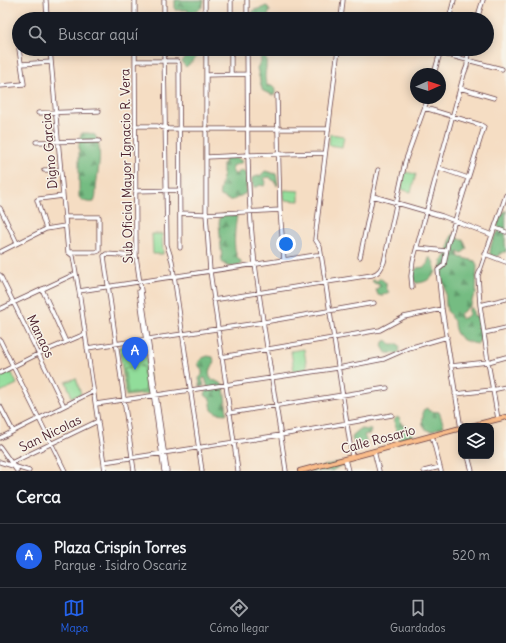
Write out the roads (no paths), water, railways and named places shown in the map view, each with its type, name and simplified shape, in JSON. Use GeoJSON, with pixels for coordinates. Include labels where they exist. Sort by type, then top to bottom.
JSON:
{"type":"FeatureCollection","features":[{"type":"Feature","properties":{"kind":"main road"},"geometry":{"type":"LineString","coordinates":[[483,423],[506,417]]}},
{"type":"Feature","properties":{"kind":"main road","name":"Calle Rosario"},"geometry":{"type":"LineString","coordinates":[[300,471],[458,430]]}},
{"type":"Feature","properties":{"kind":"street"},"geometry":{"type":"LineString","coordinates":[[46,0],[47,12]]}},
{"type":"Feature","properties":{"kind":"street"},"geometry":{"type":"LineString","coordinates":[[135,0],[135,12]]}},
{"type":"Feature","properties":{"kind":"street"},"geometry":{"type":"LineString","coordinates":[[164,0],[164,12]]}},
{"type":"Feature","properties":{"kind":"street"},"geometry":{"type":"LineString","coordinates":[[205,0],[206,12]]}},
{"type":"Feature","properties":{"kind":"street"},"geometry":{"type":"LineString","coordinates":[[231,0],[231,12]]}},
{"type":"Feature","properties":{"kind":"street"},"geometry":{"type":"LineString","coordinates":[[247,0],[247,12]]}},
{"type":"Feature","properties":{"kind":"street"},"geometry":{"type":"LineString","coordinates":[[342,12],[344,0]]}},
{"type":"Feature","properties":{"kind":"street"},"geometry":{"type":"LineString","coordinates":[[451,12],[454,0]]}},
{"type":"Feature","properties":{"kind":"street"},"geometry":{"type":"LineString","coordinates":[[479,12],[483,0]]}},
{"type":"Feature","properties":{"kind":"street"},"geometry":{"type":"LineString","coordinates":[[0,86],[24,84],[20,56]]}},
{"type":"Feature","properties":{"kind":"street","name":"Digno Garcia"},"geometry":{"type":"LineString","coordinates":[[51,56],[68,252],[73,256],[79,291]]}},
{"type":"Feature","properties":{"kind":"street","name":"Sub Oficial Mayor Ignacio R. Vera"},"geometry":{"type":"LineString","coordinates":[[135,56],[136,256],[163,453]]}},
{"type":"Feature","properties":{"kind":"street"},"geometry":{"type":"LineString","coordinates":[[164,56],[167,245],[174,276],[202,471]]}},
{"type":"Feature","properties":{"kind":"street"},"geometry":{"type":"LineString","coordinates":[[206,56],[206,214],[210,271],[238,471]]}},
{"type":"Feature","properties":{"kind":"street"},"geometry":{"type":"LineString","coordinates":[[231,56],[231,74]]}},
{"type":"Feature","properties":{"kind":"street"},"geometry":{"type":"LineString","coordinates":[[247,56],[250,211],[255,264],[286,471]]}},
{"type":"Feature","properties":{"kind":"street"},"geometry":{"type":"LineString","coordinates":[[337,56],[324,153],[315,239],[320,246],[352,457]]}},
{"type":"Feature","properties":{"kind":"street"},"geometry":{"type":"LineString","coordinates":[[436,68],[439,56]]}},
{"type":"Feature","properties":{"kind":"street"},"geometry":{"type":"LineString","coordinates":[[455,56],[502,69]]}},
{"type":"Feature","properties":{"kind":"street"},"geometry":{"type":"LineString","coordinates":[[412,287],[411,276],[417,248],[467,56]]}},
{"type":"Feature","properties":{"kind":"street"},"geometry":{"type":"LineString","coordinates":[[135,60],[177,61],[179,64],[180,248]]}},
{"type":"Feature","properties":{"kind":"street"},"geometry":{"type":"LineString","coordinates":[[22,64],[51,62]]}},
{"type":"Feature","properties":{"kind":"street"},"geometry":{"type":"LineString","coordinates":[[206,75],[248,74]]}},
{"type":"Feature","properties":{"kind":"street"},"geometry":{"type":"LineString","coordinates":[[460,88],[494,98]]}},
{"type":"Feature","properties":{"kind":"street"},"geometry":{"type":"LineString","coordinates":[[277,95],[280,210],[284,260]]}},
{"type":"Feature","properties":{"kind":"street"},"geometry":{"type":"LineString","coordinates":[[213,300],[326,283],[372,275],[380,271],[384,262],[405,162],[426,104]]}},
{"type":"Feature","properties":{"kind":"street"},"geometry":{"type":"LineString","coordinates":[[425,108],[481,124],[484,127],[454,221],[444,265],[438,270],[446,337],[460,423]]}},
{"type":"Feature","properties":{"kind":"street"},"geometry":{"type":"LineString","coordinates":[[38,113],[99,111]]}},
{"type":"Feature","properties":{"kind":"street"},"geometry":{"type":"LineString","coordinates":[[135,126],[157,126],[179,129],[328,129]]}},
{"type":"Feature","properties":{"kind":"street"},"geometry":{"type":"LineString","coordinates":[[36,142],[99,141]]}},
{"type":"Feature","properties":{"kind":"street"},"geometry":{"type":"LineString","coordinates":[[207,158],[248,155],[324,153]]}},
{"type":"Feature","properties":{"kind":"street"},"geometry":{"type":"LineString","coordinates":[[44,170],[61,170]]}},
{"type":"Feature","properties":{"kind":"street"},"geometry":{"type":"LineString","coordinates":[[360,257],[378,170]]}},
{"type":"Feature","properties":{"kind":"street"},"geometry":{"type":"LineString","coordinates":[[438,170],[468,178]]}},
{"type":"Feature","properties":{"kind":"street"},"geometry":{"type":"LineString","coordinates":[[135,191],[179,190]]}},
{"type":"Feature","properties":{"kind":"street"},"geometry":{"type":"LineString","coordinates":[[498,419],[492,390],[480,305],[478,272],[505,202],[506,195]]}},
{"type":"Feature","properties":{"kind":"street"},"geometry":{"type":"LineString","coordinates":[[46,229],[37,200],[63,196]]}},
{"type":"Feature","properties":{"kind":"street"},"geometry":{"type":"LineString","coordinates":[[373,196],[427,212],[492,235]]}},
{"type":"Feature","properties":{"kind":"street"},"geometry":{"type":"LineString","coordinates":[[0,208],[17,243]]}},
{"type":"Feature","properties":{"kind":"street"},"geometry":{"type":"LineString","coordinates":[[180,213],[206,214],[280,210]]}},
{"type":"Feature","properties":{"kind":"street"},"geometry":{"type":"LineString","coordinates":[[65,217],[99,217],[99,252],[68,252]]}},
{"type":"Feature","properties":{"kind":"street"},"geometry":{"type":"LineString","coordinates":[[0,252],[46,229],[66,226]]}},
{"type":"Feature","properties":{"kind":"street"},"geometry":{"type":"LineString","coordinates":[[495,228],[506,232]]}},
{"type":"Feature","properties":{"kind":"street"},"geometry":{"type":"LineString","coordinates":[[417,248],[446,251]]}},
{"type":"Feature","properties":{"kind":"street"},"geometry":{"type":"LineString","coordinates":[[134,471],[104,256],[106,254],[136,256]]}},
{"type":"Feature","properties":{"kind":"street"},"geometry":{"type":"LineString","coordinates":[[485,254],[506,262]]}},
{"type":"Feature","properties":{"kind":"street"},"geometry":{"type":"LineString","coordinates":[[105,471],[79,291],[321,255]]}},
{"type":"Feature","properties":{"kind":"street"},"geometry":{"type":"LineString","coordinates":[[0,309],[75,274]]}},
{"type":"Feature","properties":{"kind":"street","name":"Manaos"},"geometry":{"type":"LineString","coordinates":[[0,275],[64,406]]}},
{"type":"Feature","properties":{"kind":"street"},"geometry":{"type":"LineString","coordinates":[[42,289],[66,342]]}},
{"type":"Feature","properties":{"kind":"street"},"geometry":{"type":"LineString","coordinates":[[480,305],[506,299]]}},
{"type":"Feature","properties":{"kind":"street"},"geometry":{"type":"LineString","coordinates":[[87,348],[264,322],[374,303]]}},
{"type":"Feature","properties":{"kind":"street"},"geometry":{"type":"LineString","coordinates":[[221,357],[380,330],[404,318],[442,309]]}},
{"type":"Feature","properties":{"kind":"street"},"geometry":{"type":"LineString","coordinates":[[484,333],[506,328]]}},
{"type":"Feature","properties":{"kind":"street"},"geometry":{"type":"LineString","coordinates":[[0,374],[38,354],[85,334]]}},
{"type":"Feature","properties":{"kind":"street"},"geometry":{"type":"LineString","coordinates":[[96,404],[338,368],[384,359],[409,348],[446,337]]}},
{"type":"Feature","properties":{"kind":"street"},"geometry":{"type":"LineString","coordinates":[[0,340],[65,471]]}},
{"type":"Feature","properties":{"kind":"street"},"geometry":{"type":"LineString","coordinates":[[451,366],[488,362],[506,357]]}},
{"type":"Feature","properties":{"kind":"street"},"geometry":{"type":"LineString","coordinates":[[455,394],[506,387]]}},
{"type":"Feature","properties":{"kind":"street"},"geometry":{"type":"LineString","coordinates":[[229,414],[386,388]]}},
{"type":"Feature","properties":{"kind":"street"},"geometry":{"type":"LineString","coordinates":[[0,438],[94,391]]}},
{"type":"Feature","properties":{"kind":"street"},"geometry":{"type":"LineString","coordinates":[[0,406],[13,431]]}},
{"type":"Feature","properties":{"kind":"street"},"geometry":{"type":"LineString","coordinates":[[104,462],[281,435],[392,415]]}},
{"type":"Feature","properties":{"kind":"street","name":"San Nicolas"},"geometry":{"type":"LineString","coordinates":[[12,464],[51,443],[98,421]]}},
{"type":"Feature","properties":{"kind":"street"},"geometry":{"type":"LineString","coordinates":[[424,471],[441,469],[432,436]]}},
{"type":"Feature","properties":{"kind":"street"},"geometry":{"type":"LineString","coordinates":[[0,447],[17,471]]}},
{"type":"Feature","properties":{"kind":"street"},"geometry":{"type":"LineString","coordinates":[[374,451],[379,471]]}},
{"type":"Feature","properties":{"kind":"street"},"geometry":{"type":"LineString","coordinates":[[163,453],[164,471]]}},
{"type":"Feature","properties":{"kind":"street"},"geometry":{"type":"LineString","coordinates":[[163,453],[167,471]]}},
{"type":"Feature","properties":{"kind":"street"},"geometry":{"type":"LineString","coordinates":[[345,459],[348,471]]}},
{"type":"Feature","properties":{"kind":"street"},"geometry":{"type":"LineString","coordinates":[[469,459],[472,471]]}},
{"type":"Feature","properties":{"kind":"street"},"geometry":{"type":"LineString","coordinates":[[0,462],[12,464],[30,471]]}},
{"type":"Feature","properties":{"kind":"place","name":"Plaza Crispín Torres"},"geometry":{"type":"Point","coordinates":[135,370]}}]}
